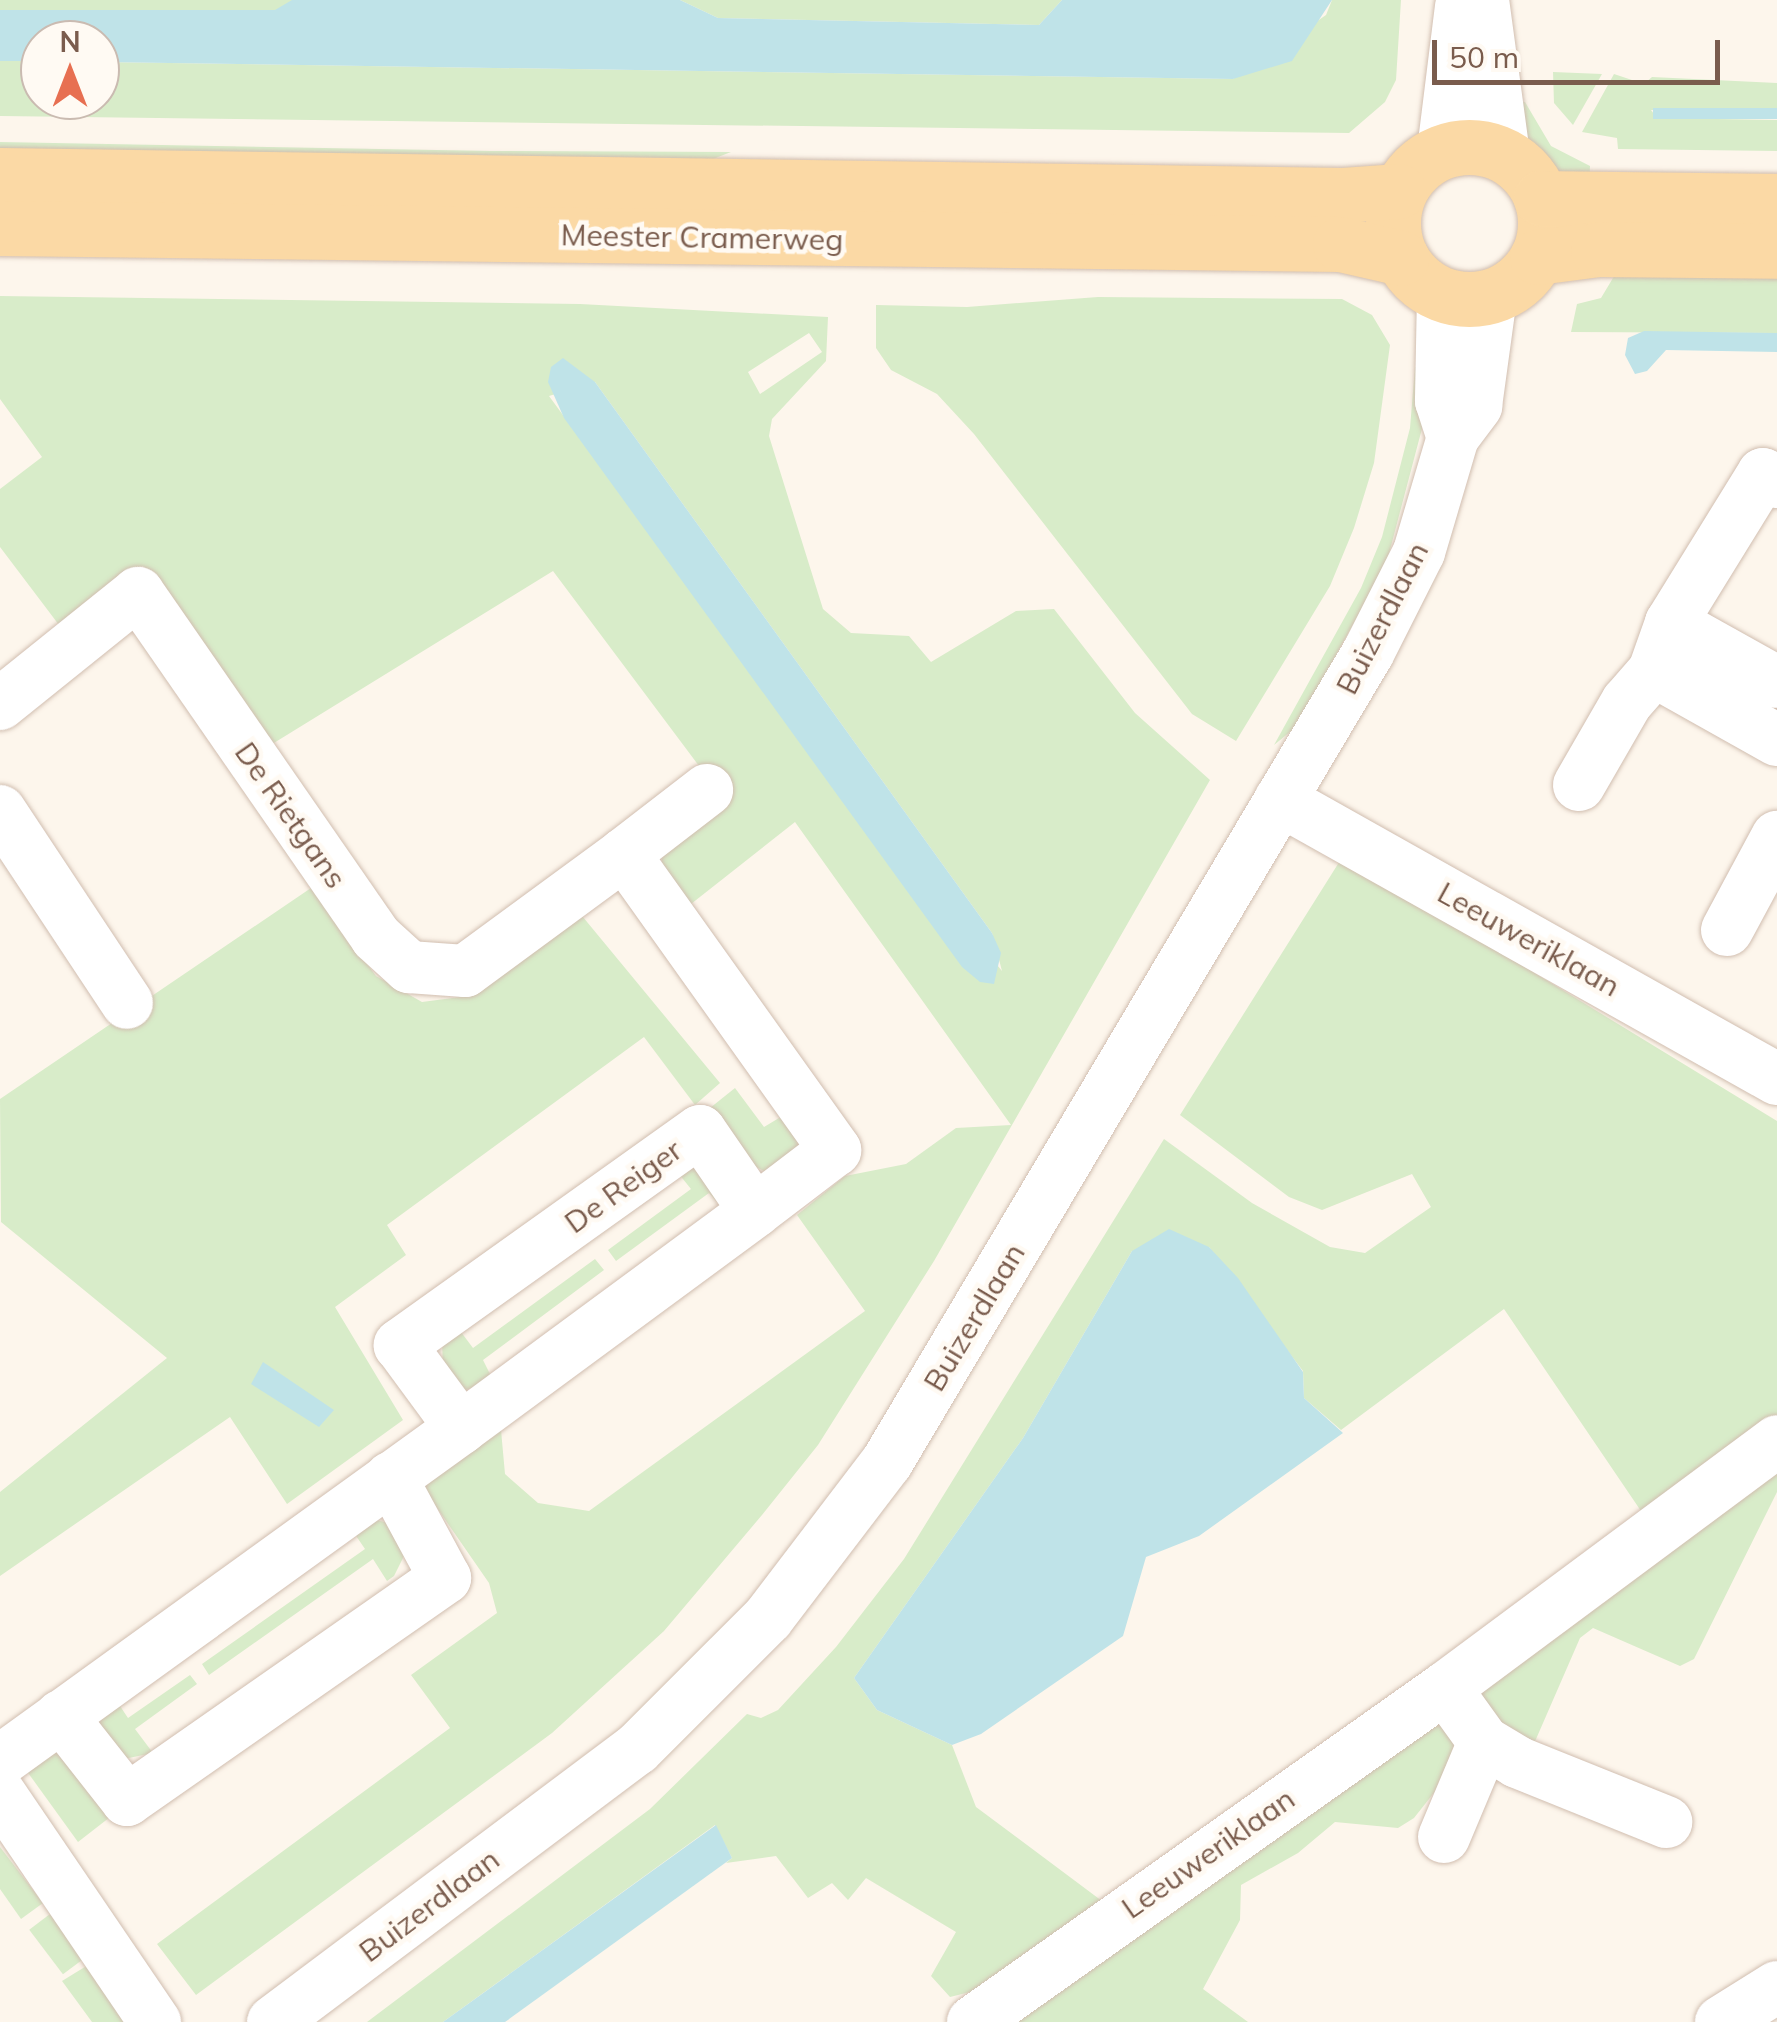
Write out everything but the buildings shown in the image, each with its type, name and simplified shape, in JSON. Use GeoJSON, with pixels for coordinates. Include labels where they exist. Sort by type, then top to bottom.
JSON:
{"type":"FeatureCollection","features":[{"type":"Feature","properties":{"kind":"main road"},"geometry":{"type":"LineString","coordinates":[[1474,146],[1504,154],[1533,180],[1541,198],[1545,218],[1537,257],[1520,279],[1467,296],[1401,258],[1393,236],[1399,191],[1425,160],[1443,151],[1474,146]]}},
{"type":"Feature","properties":{"kind":"main road","name":"Meester Cramerweg"},"geometry":{"type":"LineString","coordinates":[[0,175],[1342,195],[1399,191]]}},
{"type":"Feature","properties":{"kind":"main road"},"geometry":{"type":"LineString","coordinates":[[1541,198],[1777,202]]}},
{"type":"Feature","properties":{"kind":"main road","name":"Meester Cramerweg"},"geometry":{"type":"LineString","coordinates":[[0,228],[1340,244],[1401,258]]}},
{"type":"Feature","properties":{"kind":"main road"},"geometry":{"type":"LineString","coordinates":[[1537,257],[1598,249],[1777,251]]}},
{"type":"Feature","properties":{"kind":"street"},"geometry":{"type":"LineString","coordinates":[[1443,151],[1463,0]]}},
{"type":"Feature","properties":{"kind":"street"},"geometry":{"type":"LineString","coordinates":[[1482,0],[1504,154]]}},
{"type":"Feature","properties":{"kind":"street","name":"Buizerdlaan"},"geometry":{"type":"LineString","coordinates":[[272,2022],[637,1749],[768,1618],[887,1462],[1368,653],[1419,552],[1454,437],[1442,401],[1467,296]]}},
{"type":"Feature","properties":{"kind":"street"},"geometry":{"type":"LineString","coordinates":[[1578,785],[1627,702],[1654,671],[1671,623],[1763,474],[1777,482]]}},
{"type":"Feature","properties":{"kind":"street","name":"De Rietgans"},"geometry":{"type":"LineString","coordinates":[[0,704],[138,593],[376,937],[409,966],[464,971],[706,790]]}},
{"type":"Feature","properties":{"kind":"street"},"geometry":{"type":"LineString","coordinates":[[1671,623],[1777,682]]}},
{"type":"Feature","properties":{"kind":"street"},"geometry":{"type":"LineString","coordinates":[[1654,671],[1777,740]]}},
{"type":"Feature","properties":{"kind":"street","name":"Leeuweriklaan"},"geometry":{"type":"LineString","coordinates":[[1280,800],[1777,1079]]}},
{"type":"Feature","properties":{"kind":"street"},"geometry":{"type":"LineString","coordinates":[[0,811],[127,1003]]}},
{"type":"Feature","properties":{"kind":"street"},"geometry":{"type":"LineString","coordinates":[[1727,930],[1777,837]]}},
{"type":"Feature","properties":{"kind":"street"},"geometry":{"type":"LineString","coordinates":[[0,1761],[461,1428],[835,1150],[624,854]]}},
{"type":"Feature","properties":{"kind":"street","name":"De Reiger"},"geometry":{"type":"LineString","coordinates":[[461,1428],[400,1345],[700,1131],[755,1211]]}},
{"type":"Feature","properties":{"kind":"street","name":"Leeuweriklaan"},"geometry":{"type":"LineString","coordinates":[[973,2022],[1445,1688],[1777,1441]]}},
{"type":"Feature","properties":{"kind":"street"},"geometry":{"type":"LineString","coordinates":[[61,1716],[127,1800],[445,1578],[390,1478]]}},
{"type":"Feature","properties":{"kind":"street"},"geometry":{"type":"LineString","coordinates":[[1445,1688],[1484,1742],[1666,1822]]}},
{"type":"Feature","properties":{"kind":"street"},"geometry":{"type":"LineString","coordinates":[[1444,1837],[1484,1742]]}},
{"type":"Feature","properties":{"kind":"street"},"geometry":{"type":"LineString","coordinates":[[0,1794],[155,2022]]}},
{"type":"Feature","properties":{"kind":"street"},"geometry":{"type":"LineString","coordinates":[[1721,2022],[1777,1988]]}},
{"type":"Feature","properties":{"kind":"green space"},"geometry":{"type":"Polygon","coordinates":[[[0,0],[292,0],[292,10],[0,10],[0,0]]]}},
{"type":"Feature","properties":{"kind":"green space"},"geometry":{"type":"Polygon","coordinates":[[[680,0],[1062,0],[1039,25],[718,18],[680,0]]]}},
{"type":"Feature","properties":{"kind":"green space"},"geometry":{"type":"Polygon","coordinates":[[[1332,0],[1401,0],[1396,80],[1385,102],[1349,133],[120,118],[120,62],[1233,79],[1326,15],[1332,0]]]}},
{"type":"Feature","properties":{"kind":"green space"},"geometry":{"type":"Polygon","coordinates":[[[0,61],[20,61],[20,116],[0,116],[0,61]]]}},
{"type":"Feature","properties":{"kind":"green space"},"geometry":{"type":"Polygon","coordinates":[[[1553,72],[1602,74],[1573,125],[1554,103],[1553,72]]]}},
{"type":"Feature","properties":{"kind":"green space"},"geometry":{"type":"Polygon","coordinates":[[[1614,74],[1644,84],[1652,77],[1777,83],[1777,109],[1651,110],[1657,118],[1777,120],[1777,151],[1618,149],[1617,138],[1582,132],[1614,74]]]}},
{"type":"Feature","properties":{"kind":"green space"},"geometry":{"type":"Polygon","coordinates":[[[1525,102],[1551,146],[1590,166],[1589,187],[1553,172],[1529,149],[1507,103],[1525,102]]]}},
{"type":"Feature","properties":{"kind":"green space"},"geometry":{"type":"Polygon","coordinates":[[[0,142],[731,152],[682,171],[0,164],[0,142]]]}},
{"type":"Feature","properties":{"kind":"green space"},"geometry":{"type":"Polygon","coordinates":[[[1777,262],[1777,333],[1571,332],[1577,304],[1601,298],[1616,273],[1777,262]]]}},
{"type":"Feature","properties":{"kind":"green space"},"geometry":{"type":"Polygon","coordinates":[[[0,296],[580,304],[828,317],[826,361],[772,419],[769,436],[823,609],[851,633],[909,636],[931,662],[1016,611],[1054,609],[1135,713],[1210,780],[934,1261],[818,1445],[762,1515],[664,1631],[552,1733],[196,1995],[157,1944],[450,1728],[411,1675],[497,1613],[489,1583],[417,1479],[501,1430],[505,1474],[538,1503],[589,1511],[865,1311],[797,1215],[845,1176],[906,1164],[956,1128],[1011,1125],[795,822],[691,904],[662,867],[662,855],[711,782],[553,571],[269,746],[143,566],[59,625],[0,547],[0,489],[42,457],[0,399],[0,296]],[[809,333],[748,372],[760,394],[822,352],[809,333]],[[595,382],[549,396],[697,598],[1002,971],[992,933],[595,382]]]}},
{"type":"Feature","properties":{"kind":"green space"},"geometry":{"type":"Polygon","coordinates":[[[1098,297],[1342,299],[1372,315],[1390,345],[1374,463],[1354,528],[1330,586],[1236,741],[1192,714],[974,434],[937,394],[891,370],[876,348],[876,305],[967,307],[1098,297]]]}},
{"type":"Feature","properties":{"kind":"green space"},"geometry":{"type":"Polygon","coordinates":[[[1415,367],[1431,368],[1424,421],[1386,565],[1296,727],[1274,745],[1361,588],[1382,537],[1410,428],[1415,367]]]}},
{"type":"Feature","properties":{"kind":"green space"},"geometry":{"type":"Polygon","coordinates":[[[1343,856],[1777,1121],[1777,1415],[1643,1514],[1504,1309],[1341,1430],[1304,1398],[1303,1371],[1209,1247],[1132,1251],[1023,1438],[854,1678],[877,1710],[952,1745],[976,1807],[1106,1904],[990,1987],[950,1997],[931,1976],[956,1932],[866,1878],[848,1900],[832,1883],[808,1898],[776,1856],[726,1863],[732,1858],[715,1825],[443,2022],[367,2022],[650,1809],[747,1714],[761,1718],[778,1710],[836,1647],[904,1559],[1164,1139],[1252,1203],[1330,1247],[1365,1253],[1431,1207],[1412,1174],[1322,1210],[1289,1197],[1180,1115],[1343,856]]]}},
{"type":"Feature","properties":{"kind":"green space"},"geometry":{"type":"Polygon","coordinates":[[[311,888],[376,976],[422,1002],[460,997],[578,911],[720,1083],[695,1105],[644,1037],[387,1225],[406,1255],[335,1307],[403,1420],[287,1504],[230,1417],[0,1576],[0,1492],[167,1358],[1,1222],[0,1099],[311,888]]]}},
{"type":"Feature","properties":{"kind":"green space"},"geometry":{"type":"Polygon","coordinates":[[[735,1088],[764,1127],[789,1112],[806,1140],[768,1173],[752,1165],[710,1108],[735,1088]]]}},
{"type":"Feature","properties":{"kind":"green space"},"geometry":{"type":"Polygon","coordinates":[[[695,1164],[725,1211],[709,1193],[616,1261],[608,1250],[691,1189],[674,1168],[695,1164]]]}},
{"type":"Feature","properties":{"kind":"green space"},"geometry":{"type":"Polygon","coordinates":[[[595,1259],[604,1270],[483,1360],[494,1382],[465,1390],[443,1368],[442,1342],[458,1328],[473,1348],[595,1259]]]}},
{"type":"Feature","properties":{"kind":"green space"},"geometry":{"type":"Polygon","coordinates":[[[1777,1469],[1777,1492],[1694,1659],[1680,1666],[1593,1628],[1580,1638],[1533,1746],[1499,1729],[1474,1691],[1777,1469]]]}},
{"type":"Feature","properties":{"kind":"green space"},"geometry":{"type":"Polygon","coordinates":[[[368,1518],[397,1525],[405,1554],[394,1576],[387,1581],[373,1559],[209,1675],[202,1664],[365,1549],[350,1527],[368,1518]]]}},
{"type":"Feature","properties":{"kind":"green space"},"geometry":{"type":"Polygon","coordinates":[[[190,1675],[197,1684],[135,1729],[153,1753],[119,1760],[97,1719],[114,1697],[128,1718],[190,1675]]]}},
{"type":"Feature","properties":{"kind":"green space"},"geometry":{"type":"Polygon","coordinates":[[[1440,1715],[1463,1756],[1414,1818],[1398,1828],[1335,1822],[1298,1853],[1241,1885],[1240,1920],[1203,1989],[1248,2022],[1015,2022],[1440,1715]]]}},
{"type":"Feature","properties":{"kind":"green space"},"geometry":{"type":"Polygon","coordinates":[[[54,1747],[114,1814],[78,1842],[26,1770],[54,1747]]]}},
{"type":"Feature","properties":{"kind":"green space"},"geometry":{"type":"Polygon","coordinates":[[[0,1847],[43,1903],[21,1919],[0,1889],[0,1847]]]}},
{"type":"Feature","properties":{"kind":"green space"},"geometry":{"type":"Polygon","coordinates":[[[50,1914],[84,1959],[63,1974],[29,1930],[50,1914]]]}},
{"type":"Feature","properties":{"kind":"green space"},"geometry":{"type":"Polygon","coordinates":[[[88,1965],[124,2022],[92,2022],[62,1981],[88,1965]]]}},
{"type":"Feature","properties":{"kind":"water"},"geometry":{"type":"Polygon","coordinates":[[[292,0],[680,0],[718,18],[1039,25],[1062,0],[1332,0],[1292,61],[1233,79],[120,62],[120,20],[20,20],[20,61],[0,61],[0,10],[275,10],[292,0]]]}},
{"type":"Feature","properties":{"kind":"water"},"geometry":{"type":"Polygon","coordinates":[[[1653,108],[1777,108],[1777,119],[1653,119],[1653,108]]]}},
{"type":"Feature","properties":{"kind":"water"},"geometry":{"type":"Polygon","coordinates":[[[1644,331],[1777,333],[1777,352],[1666,350],[1647,371],[1635,374],[1625,355],[1628,338],[1644,331]]]}},
{"type":"Feature","properties":{"kind":"water"},"geometry":{"type":"Polygon","coordinates":[[[563,358],[595,382],[992,933],[1001,953],[994,984],[980,982],[962,967],[564,418],[548,382],[551,367],[563,358]]]}},
{"type":"Feature","properties":{"kind":"water"},"geometry":{"type":"Polygon","coordinates":[[[1169,1229],[1209,1247],[1238,1278],[1303,1372],[1304,1398],[1343,1433],[1199,1536],[1146,1557],[1123,1636],[981,1734],[952,1745],[877,1710],[854,1678],[1023,1438],[1132,1251],[1169,1229]]]}},
{"type":"Feature","properties":{"kind":"water"},"geometry":{"type":"Polygon","coordinates":[[[263,1362],[334,1410],[319,1427],[251,1384],[263,1362]]]}},
{"type":"Feature","properties":{"kind":"water"},"geometry":{"type":"Polygon","coordinates":[[[716,1825],[732,1858],[505,2022],[443,2022],[716,1825]]]}}]}
